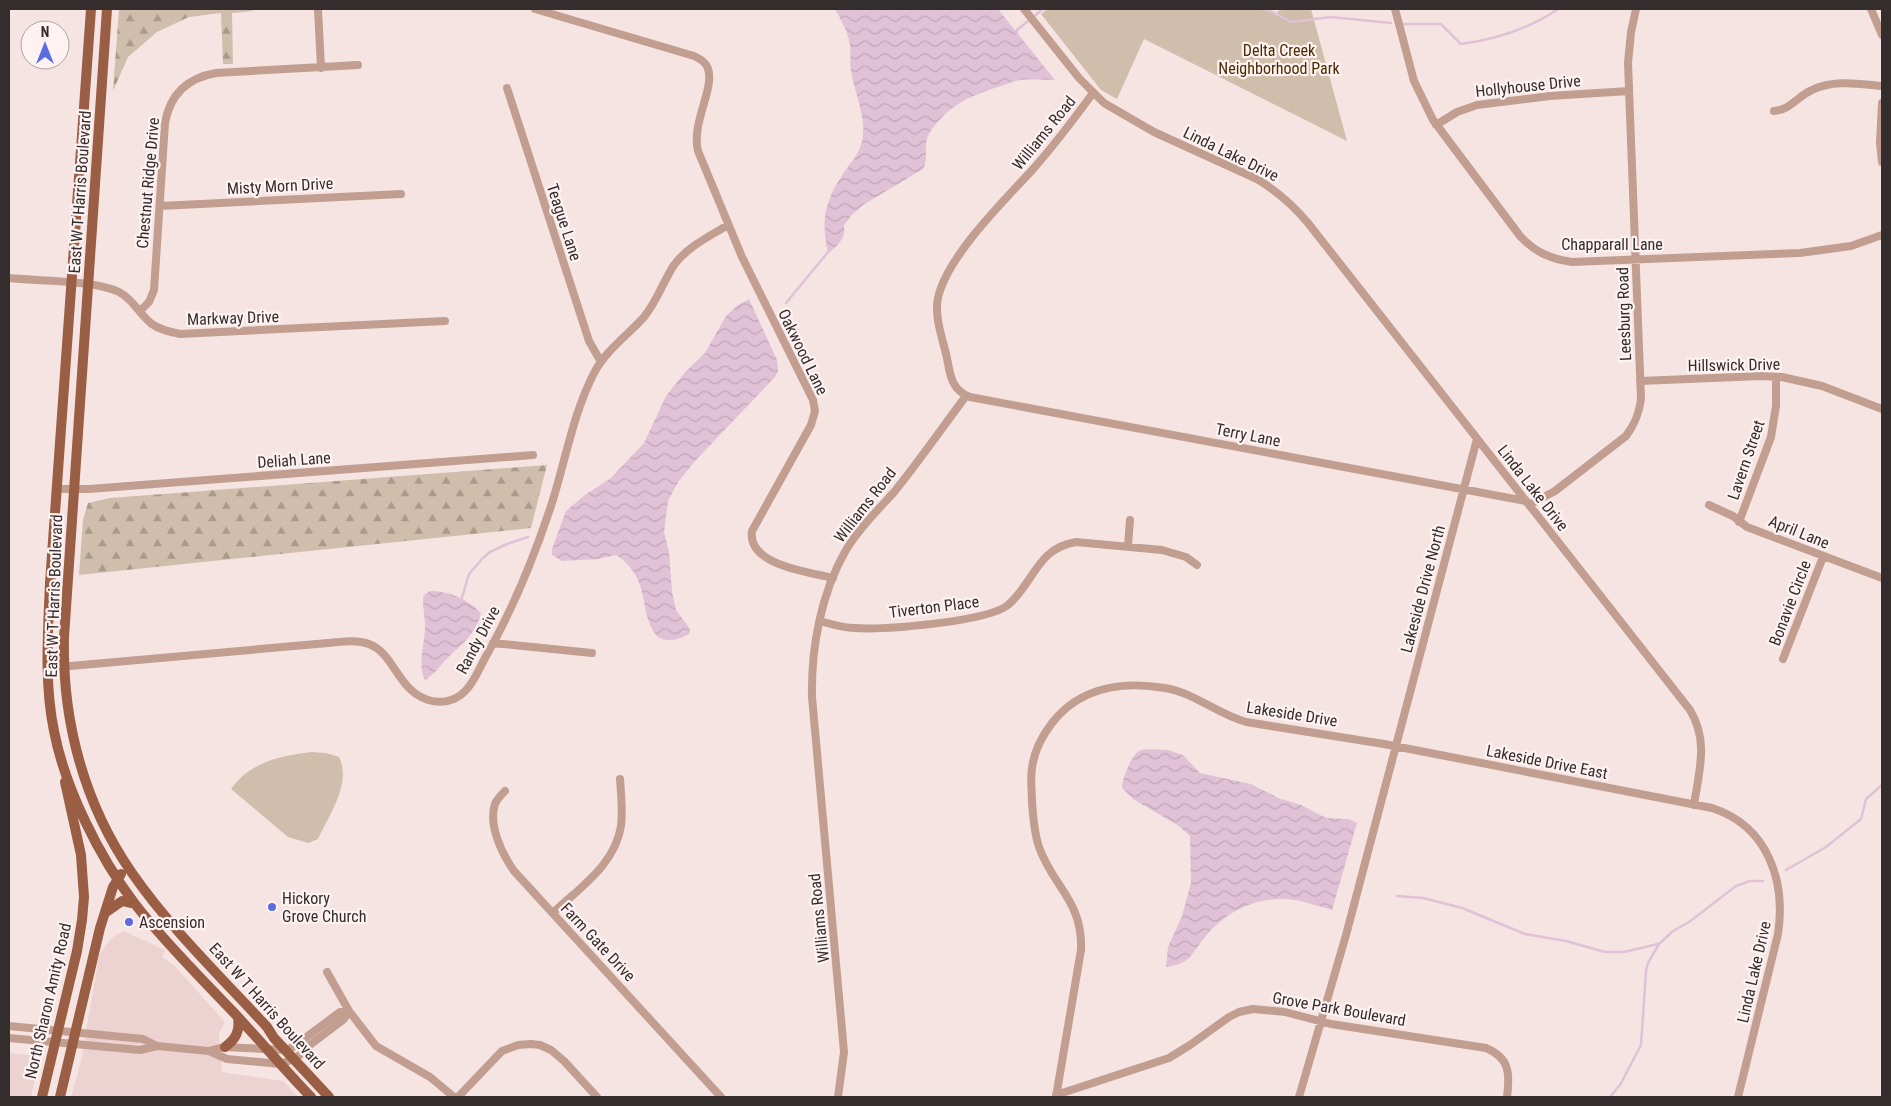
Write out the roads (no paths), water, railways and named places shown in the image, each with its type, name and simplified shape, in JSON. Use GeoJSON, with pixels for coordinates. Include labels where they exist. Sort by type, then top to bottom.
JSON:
{"type":"FeatureCollection","features":[{"type":"Feature","properties":{"kind":"main road","name":"East W T Harris Boulevard"},"geometry":{"type":"LineString","coordinates":[[90,9],[50,583],[48,668],[50,713],[62,764],[86,822],[118,879],[135,904],[311,1097]]}},
{"type":"Feature","properties":{"kind":"main road","name":"East W T Harris Boulevard"},"geometry":{"type":"LineString","coordinates":[[107,9],[74,489],[64,667],[69,718],[80,764],[95,805],[126,864],[155,904],[329,1097]]}},
{"type":"Feature","properties":{"kind":"main road","name":"North Sharon Amity Road"},"geometry":{"type":"LineString","coordinates":[[42,1097],[77,950],[84,897],[81,856],[62,764]]}},
{"type":"Feature","properties":{"kind":"main road","name":"North Sharon Amity Road"},"geometry":{"type":"LineString","coordinates":[[60,1097],[104,913],[126,864]]}},
{"type":"Feature","properties":{"kind":"main road"},"geometry":{"type":"LineString","coordinates":[[104,913],[122,902],[135,904]]}},
{"type":"Feature","properties":{"kind":"main road"},"geometry":{"type":"LineString","coordinates":[[225,1047],[237,1034],[238,1018]]}},
{"type":"Feature","properties":{"kind":"street"},"geometry":{"type":"LineString","coordinates":[[318,9],[321,68]]}},
{"type":"Feature","properties":{"kind":"street","name":"Oakwood Lane"},"geometry":{"type":"LineString","coordinates":[[535,9],[694,56],[701,59],[707,67],[709,82],[697,126],[697,146],[728,225],[813,400],[814,407],[812,425],[752,531],[752,543],[758,552],[766,558],[833,578]]}},
{"type":"Feature","properties":{"kind":"street","name":"Linda Lake Drive"},"geometry":{"type":"LineString","coordinates":[[1024,9],[1093,93],[1114,110],[1154,132],[1257,179],[1281,194],[1308,223],[1696,719],[1700,730],[1701,755],[1694,805],[1731,816],[1748,828],[1761,843],[1768,856],[1780,895],[1781,911],[1778,934],[1738,1097]]}},
{"type":"Feature","properties":{"kind":"street","name":"Chapparall Lane"},"geometry":{"type":"LineString","coordinates":[[1395,9],[1398,27],[1414,81],[1423,103],[1436,125],[1520,236],[1538,252],[1548,257],[1572,262],[1826,250],[1851,246],[1882,235]]}},
{"type":"Feature","properties":{"kind":"street","name":"Leesburg Road"},"geometry":{"type":"LineString","coordinates":[[1527,503],[1555,491],[1626,436],[1636,421],[1640,410],[1629,92],[1629,43],[1636,9]]}},
{"type":"Feature","properties":{"kind":"street"},"geometry":{"type":"LineString","coordinates":[[1871,9],[1882,35]]}},
{"type":"Feature","properties":{"kind":"street","name":"Chestnut Ridge Drive"},"geometry":{"type":"LineString","coordinates":[[140,311],[149,302],[154,290],[166,118],[171,102],[181,88],[200,76],[216,72],[358,65]]}},
{"type":"Feature","properties":{"kind":"street"},"geometry":{"type":"LineString","coordinates":[[1774,111],[1785,109],[1806,93],[1820,87],[1843,83],[1882,86]]}},
{"type":"Feature","properties":{"kind":"street","name":"Teague Lane"},"geometry":{"type":"LineString","coordinates":[[507,88],[590,341],[600,362]]}},
{"type":"Feature","properties":{"kind":"street","name":"Hollyhouse Drive"},"geometry":{"type":"LineString","coordinates":[[1436,125],[1457,112],[1477,104],[1550,96],[1629,92]]}},
{"type":"Feature","properties":{"kind":"street","name":"Williams Road"},"geometry":{"type":"LineString","coordinates":[[838,1097],[844,1052],[812,697],[812,662],[820,621],[833,578],[846,549],[855,535],[910,471],[966,396],[957,390],[950,376],[937,312],[940,290],[946,278],[965,247],[1053,146],[1093,93]]}},
{"type":"Feature","properties":{"kind":"street"},"geometry":{"type":"LineString","coordinates":[[1882,103],[1880,143],[1882,162]]}},
{"type":"Feature","properties":{"kind":"street","name":"Misty Morn Drive"},"geometry":{"type":"LineString","coordinates":[[160,206],[402,194]]}},
{"type":"Feature","properties":{"kind":"street","name":"Randy Drive"},"geometry":{"type":"LineString","coordinates":[[48,668],[361,642],[369,644],[380,651],[399,678],[415,694],[425,699],[442,702],[451,700],[466,690],[493,643],[517,593],[550,509],[580,406],[600,362],[653,305],[672,270],[683,255],[728,225]]}},
{"type":"Feature","properties":{"kind":"street","name":"Markway Drive"},"geometry":{"type":"LineString","coordinates":[[9,278],[88,285],[118,292],[127,297],[152,324],[168,332],[186,334],[445,321]]}},
{"type":"Feature","properties":{"kind":"street","name":"Hillswick Drive"},"geometry":{"type":"LineString","coordinates":[[1640,381],[1776,377],[1801,380],[1822,386],[1882,409]]}},
{"type":"Feature","properties":{"kind":"street","name":"Lavern Street"},"geometry":{"type":"LineString","coordinates":[[1739,522],[1772,437],[1776,406],[1776,377]]}},
{"type":"Feature","properties":{"kind":"street","name":"Terry Lane"},"geometry":{"type":"LineString","coordinates":[[966,396],[1527,503]]}},
{"type":"Feature","properties":{"kind":"street","name":"Lakeside Drive North"},"geometry":{"type":"LineString","coordinates":[[1395,746],[1477,439]]}},
{"type":"Feature","properties":{"kind":"street","name":"Deliah Lane"},"geometry":{"type":"LineString","coordinates":[[57,489],[533,455]]}},
{"type":"Feature","properties":{"kind":"street","name":"April Lane"},"geometry":{"type":"LineString","coordinates":[[1709,504],[1733,516],[1748,527],[1882,578]]}},
{"type":"Feature","properties":{"kind":"street"},"geometry":{"type":"LineString","coordinates":[[1128,546],[1130,520]]}},
{"type":"Feature","properties":{"kind":"street","name":"Tiverton Place"},"geometry":{"type":"LineString","coordinates":[[820,621],[847,628],[871,628],[933,624],[988,615],[1009,604],[1047,555],[1062,545],[1083,542],[1176,553],[1186,556],[1197,565]]}},
{"type":"Feature","properties":{"kind":"street","name":"Bonavie Circle"},"geometry":{"type":"LineString","coordinates":[[1783,659],[1823,557]]}},
{"type":"Feature","properties":{"kind":"street"},"geometry":{"type":"LineString","coordinates":[[493,643],[592,653]]}},
{"type":"Feature","properties":{"kind":"street","name":"Lakeside Drive"},"geometry":{"type":"LineString","coordinates":[[1056,1096],[1082,939],[1077,913],[1042,854],[1033,820],[1031,781],[1035,755],[1047,729],[1056,717],[1073,702],[1095,691],[1115,686],[1149,686],[1186,694],[1246,722],[1395,746]]}},
{"type":"Feature","properties":{"kind":"street"},"geometry":{"type":"LineString","coordinates":[[1300,1097],[1395,746]]}},
{"type":"Feature","properties":{"kind":"street","name":"Lakeside Drive East"},"geometry":{"type":"LineString","coordinates":[[1395,746],[1694,805]]}},
{"type":"Feature","properties":{"kind":"street"},"geometry":{"type":"LineString","coordinates":[[553,913],[603,866],[614,850],[621,826],[620,779]]}},
{"type":"Feature","properties":{"kind":"street","name":"Farm Gate Drive"},"geometry":{"type":"LineString","coordinates":[[504,791],[494,808],[495,829],[498,842],[506,860],[721,1097]]}},
{"type":"Feature","properties":{"kind":"street"},"geometry":{"type":"LineString","coordinates":[[327,972],[349,1011],[376,1046],[430,1077],[454,1097]]}},
{"type":"Feature","properties":{"kind":"street","name":"Grove Park Boulevard"},"geometry":{"type":"LineString","coordinates":[[1056,1096],[1169,1058],[1229,1017],[1244,1011],[1267,1009],[1321,1021],[1486,1048],[1502,1057],[1508,1070],[1507,1097]]}},
{"type":"Feature","properties":{"kind":"street"},"geometry":{"type":"LineString","coordinates":[[209,1051],[225,1047],[286,1050],[293,1047],[340,1012],[349,1011]]}},
{"type":"Feature","properties":{"kind":"street"},"geometry":{"type":"LineString","coordinates":[[9,1038],[140,1050],[157,1046],[209,1051],[227,1059],[280,1064],[294,1059],[344,1019],[349,1011]]}},
{"type":"Feature","properties":{"kind":"street"},"geometry":{"type":"LineString","coordinates":[[9,1026],[143,1039],[157,1046]]}},
{"type":"Feature","properties":{"kind":"street"},"geometry":{"type":"LineString","coordinates":[[458,1097],[502,1052],[518,1045],[531,1044],[540,1045],[551,1050],[564,1061],[597,1097]]}},
{"type":"Feature","properties":{"kind":"water"},"geometry":{"type":"Polygon","coordinates":[[[835,9],[998,9],[1055,80],[1014,81],[975,95],[948,111],[928,136],[926,161],[923,169],[863,205],[844,225],[844,234],[840,241],[828,253],[825,221],[828,203],[845,170],[857,153],[863,136],[862,117],[851,70],[849,40],[835,9]]]}},
{"type":"Feature","properties":{"kind":"water"},"geometry":{"type":"Polygon","coordinates":[[[749,299],[777,360],[778,371],[775,377],[695,461],[678,482],[668,501],[664,532],[669,552],[672,592],[676,610],[690,629],[689,634],[675,640],[664,640],[651,628],[638,580],[624,561],[616,555],[598,559],[562,561],[552,555],[552,549],[566,511],[585,495],[611,478],[644,443],[666,396],[686,371],[705,353],[726,316],[738,305],[749,299]]]}},
{"type":"Feature","properties":{"kind":"water"},"geometry":{"type":"Polygon","coordinates":[[[430,591],[444,592],[457,597],[481,613],[470,636],[425,680],[422,668],[425,627],[423,599],[424,595],[430,591]]]}},
{"type":"Feature","properties":{"kind":"water"},"geometry":{"type":"Polygon","coordinates":[[[1149,749],[1168,750],[1183,755],[1200,773],[1251,784],[1278,798],[1301,805],[1327,818],[1348,819],[1357,823],[1332,910],[1300,901],[1282,899],[1258,902],[1246,906],[1224,918],[1215,926],[1190,957],[1181,963],[1166,967],[1168,947],[1182,916],[1191,883],[1190,836],[1179,826],[1133,799],[1122,788],[1127,768],[1139,751],[1149,749]]]}},
{"type":"Feature","properties":{"kind":"waterway"},"geometry":{"type":"LineString","coordinates":[[1017,35],[1017,30],[1043,9]]}},
{"type":"Feature","properties":{"kind":"waterway"},"geometry":{"type":"LineString","coordinates":[[1263,9],[1271,11],[1291,22],[1331,17],[1391,23]]}},
{"type":"Feature","properties":{"kind":"waterway"},"geometry":{"type":"LineString","coordinates":[[1404,24],[1441,24],[1461,44],[1487,39],[1524,28],[1558,9]]}},
{"type":"Feature","properties":{"kind":"waterway"},"geometry":{"type":"LineString","coordinates":[[786,303],[829,251]]}},
{"type":"Feature","properties":{"kind":"waterway"},"geometry":{"type":"LineString","coordinates":[[461,601],[469,574],[482,559],[490,552],[528,537]]}},
{"type":"Feature","properties":{"kind":"waterway"},"geometry":{"type":"LineString","coordinates":[[1786,870],[1826,847],[1861,819],[1866,799],[1882,785]]}},
{"type":"Feature","properties":{"kind":"waterway"},"geometry":{"type":"LineString","coordinates":[[1610,1097],[1620,1085],[1641,1045],[1646,971],[1648,963],[1659,944],[1673,931],[1689,922],[1736,886],[1750,881],[1763,881]]}},
{"type":"Feature","properties":{"kind":"waterway"},"geometry":{"type":"LineString","coordinates":[[1397,896],[1423,898],[1462,908],[1525,934],[1566,941],[1605,952],[1624,952],[1658,944]]}},
{"type":"Feature","properties":{"kind":"place","name":"Hickory Grove Church"},"geometry":{"type":"Point","coordinates":[272,907]}},
{"type":"Feature","properties":{"kind":"place","name":"Ascension"},"geometry":{"type":"Point","coordinates":[129,922]}},
{"type":"Feature","properties":{"kind":"park label","name":"Delta Creek Neighborhood Park"},"geometry":{"type":"Point","coordinates":[1279,59]}}]}
